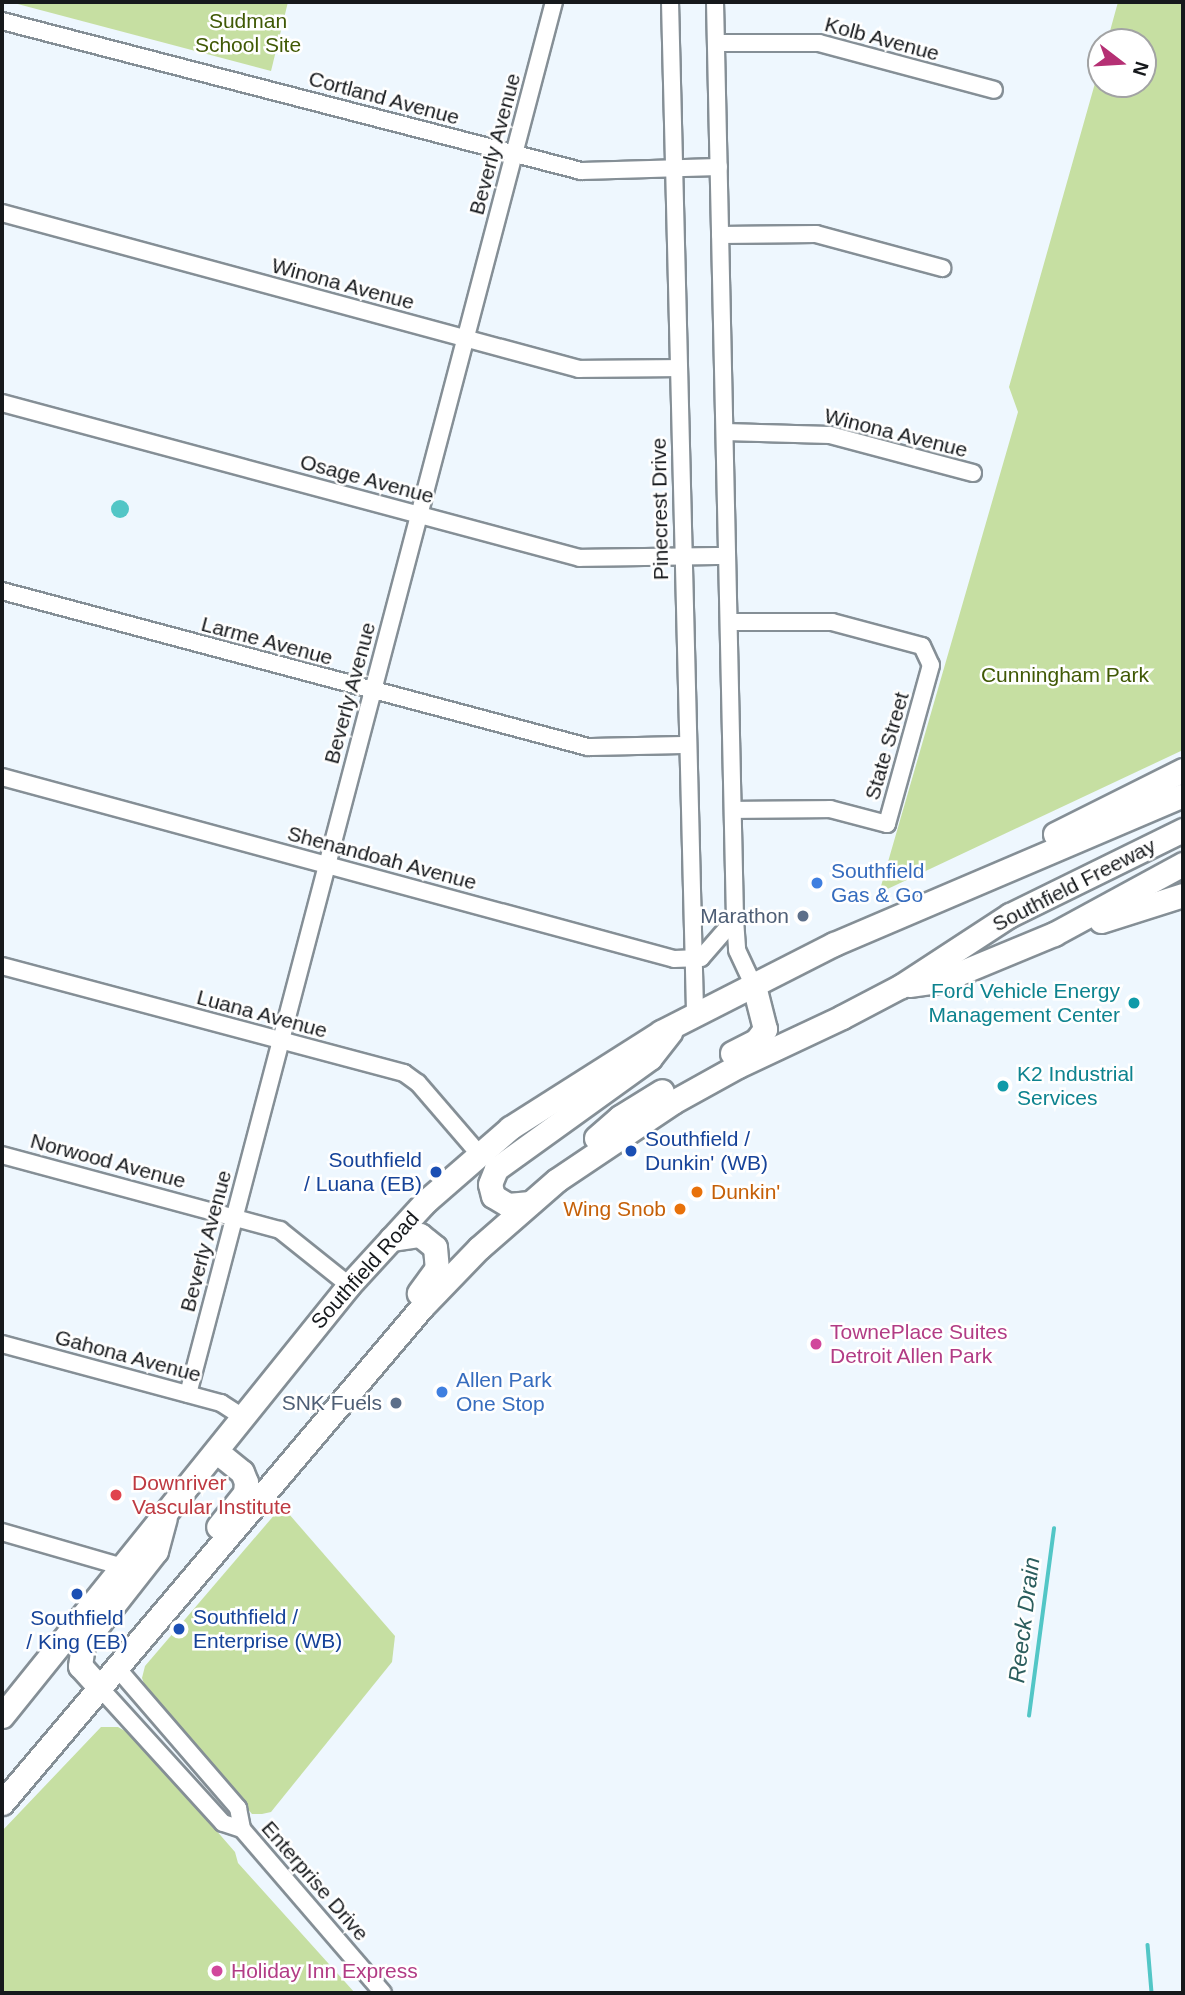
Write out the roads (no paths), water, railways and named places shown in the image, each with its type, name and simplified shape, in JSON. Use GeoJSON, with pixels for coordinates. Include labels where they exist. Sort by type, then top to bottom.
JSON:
{"type":"FeatureCollection","features":[{"type":"Feature","properties":{"kind":"highway"},"geometry":{"type":"LineString","coordinates":[[834,944],[851,926],[1077,824],[1183,768]]}},
{"type":"Feature","properties":{"kind":"highway","name":"Southfield Freeway"},"geometry":{"type":"LineString","coordinates":[[834,944],[1183,795]]}},
{"type":"Feature","properties":{"kind":"highway","name":"Southfield Freeway"},"geometry":{"type":"LineString","coordinates":[[576,1166],[698,1088],[901,986],[1010,915],[1183,830]]}},
{"type":"Feature","properties":{"kind":"highway"},"geometry":{"type":"LineString","coordinates":[[1054,934],[1183,864]]}},
{"type":"Feature","properties":{"kind":"highway"},"geometry":{"type":"LineString","coordinates":[[901,986],[943,980],[1054,934],[1183,895]]}},
{"type":"Feature","properties":{"kind":"highway","name":"Southfield Road"},"geometry":{"type":"LineString","coordinates":[[2,1716],[120,1566],[167,1513],[241,1416],[349,1285],[391,1239],[479,1154],[545,1103],[686,1019],[834,944]]}},
{"type":"Feature","properties":{"kind":"highway"},"geometry":{"type":"LineString","coordinates":[[2,1803],[421,1308],[530,1203],[576,1166],[589,1144],[620,1117],[756,1041],[765,1023],[754,986]]}},
{"type":"Feature","properties":{"kind":"highway"},"geometry":{"type":"LineString","coordinates":[[530,1203],[515,1206],[497,1199],[490,1184],[496,1169],[650,1058],[686,1019]]}},
{"type":"Feature","properties":{"kind":"highway"},"geometry":{"type":"LineString","coordinates":[[323,1421],[363,1357],[438,1268],[439,1255],[429,1240],[410,1235],[391,1239]]}},
{"type":"Feature","properties":{"kind":"highway"},"geometry":{"type":"LineString","coordinates":[[124,1662],[151,1610],[244,1493],[242,1472],[216,1451]]}},
{"type":"Feature","properties":{"kind":"highway"},"geometry":{"type":"LineString","coordinates":[[101,1689],[80,1666],[83,1644],[156,1552],[167,1513]]}},
{"type":"Feature","properties":{"kind":"street","name":"Beverly Avenue"},"geometry":{"type":"LineString","coordinates":[[188,1394],[554,2]]}},
{"type":"Feature","properties":{"kind":"street","name":"Pinecrest Drive"},"geometry":{"type":"LineString","coordinates":[[670,2],[691,961],[686,1019]]}},
{"type":"Feature","properties":{"kind":"street"},"geometry":{"type":"LineString","coordinates":[[715,2],[735,919],[737,950],[754,986]]}},
{"type":"Feature","properties":{"kind":"street","name":"Cortland Avenue"},"geometry":{"type":"LineString","coordinates":[[2,21],[581,171],[719,167]]}},
{"type":"Feature","properties":{"kind":"street","name":"Kolb Avenue"},"geometry":{"type":"LineString","coordinates":[[716,43],[819,43],[994,90]]}},
{"type":"Feature","properties":{"kind":"street","name":"Winona Avenue"},"geometry":{"type":"LineString","coordinates":[[2,213],[579,369],[678,368]]}},
{"type":"Feature","properties":{"kind":"street"},"geometry":{"type":"LineString","coordinates":[[720,235],[816,234],[942,268]]}},
{"type":"Feature","properties":{"kind":"street","name":"Osage Avenue"},"geometry":{"type":"LineString","coordinates":[[2,403],[592,560],[727,556]]}},
{"type":"Feature","properties":{"kind":"street","name":"Winona Avenue"},"geometry":{"type":"LineString","coordinates":[[725,432],[830,435],[973,473]]}},
{"type":"Feature","properties":{"kind":"street","name":"Larme Avenue"},"geometry":{"type":"LineString","coordinates":[[2,591],[588,747],[687,745]]}},
{"type":"Feature","properties":{"kind":"street","name":"State Street"},"geometry":{"type":"LineString","coordinates":[[729,622],[832,622],[922,646],[931,658],[887,824],[830,809],[733,810]]}},
{"type":"Feature","properties":{"kind":"street","name":"Shenandoah Avenue"},"geometry":{"type":"LineString","coordinates":[[2,777],[691,961]]}},
{"type":"Feature","properties":{"kind":"street"},"geometry":{"type":"LineString","coordinates":[[691,961],[715,947],[735,919]]}},
{"type":"Feature","properties":{"kind":"street","name":"Luana Avenue"},"geometry":{"type":"LineString","coordinates":[[2,966],[411,1077],[479,1154]]}},
{"type":"Feature","properties":{"kind":"street","name":"Norwood Avenue"},"geometry":{"type":"LineString","coordinates":[[2,1154],[289,1234],[349,1285]]}},
{"type":"Feature","properties":{"kind":"street","name":"Gahona Avenue"},"geometry":{"type":"LineString","coordinates":[[2,1344],[221,1403],[241,1416]]}},
{"type":"Feature","properties":{"kind":"street"},"geometry":{"type":"LineString","coordinates":[[2,1532],[120,1566]]}},
{"type":"Feature","properties":{"kind":"street","name":"Enterprise Drive"},"geometry":{"type":"LineString","coordinates":[[124,1662],[238,1808],[242,1829],[383,1993]]}},
{"type":"Feature","properties":{"kind":"street","name":"Enterprise Drive"},"geometry":{"type":"LineString","coordinates":[[101,1689],[223,1823],[242,1829]]}},
{"type":"Feature","properties":{"kind":"water"},"geometry":{"type":"Polygon","coordinates":[[[120,500],[126,503],[129,509],[126,515],[120,518],[114,515],[111,509],[114,503],[120,500]]]}},
{"type":"Feature","properties":{"kind":"waterway","name":"Reeck Drain"},"geometry":{"type":"LineString","coordinates":[[1029,1716],[1054,1529]]}},
{"type":"Feature","properties":{"kind":"waterway","name":"Reeck Drain"},"geometry":{"type":"LineString","coordinates":[[1148,1945],[1152,1993]]}},
{"type":"Feature","properties":{"kind":"place","name":"Southfield Gas & Go"},"geometry":{"type":"Point","coordinates":[817,883]}},
{"type":"Feature","properties":{"kind":"place","name":"Marathon"},"geometry":{"type":"Point","coordinates":[803,916]}},
{"type":"Feature","properties":{"kind":"place","name":"Ford Vehicle Energy Management Center"},"geometry":{"type":"Point","coordinates":[1134,1003]}},
{"type":"Feature","properties":{"kind":"place","name":"K2 Industrial Services"},"geometry":{"type":"Point","coordinates":[1003,1086]}},
{"type":"Feature","properties":{"kind":"place","name":"Southfield / Dunkin' (WB)"},"geometry":{"type":"Point","coordinates":[631,1151]}},
{"type":"Feature","properties":{"kind":"place","name":"Southfield / Luana (EB)"},"geometry":{"type":"Point","coordinates":[436,1172]}},
{"type":"Feature","properties":{"kind":"place","name":"Dunkin'"},"geometry":{"type":"Point","coordinates":[697,1192]}},
{"type":"Feature","properties":{"kind":"place","name":"Wing Snob"},"geometry":{"type":"Point","coordinates":[680,1209]}},
{"type":"Feature","properties":{"kind":"place","name":"TownePlace Suites Detroit Allen Park"},"geometry":{"type":"Point","coordinates":[816,1344]}},
{"type":"Feature","properties":{"kind":"place","name":"Allen Park One Stop"},"geometry":{"type":"Point","coordinates":[442,1392]}},
{"type":"Feature","properties":{"kind":"place","name":"SNK Fuels"},"geometry":{"type":"Point","coordinates":[396,1403]}},
{"type":"Feature","properties":{"kind":"place","name":"Downriver Vascular Institute"},"geometry":{"type":"Point","coordinates":[116,1495]}},
{"type":"Feature","properties":{"kind":"place","name":"Southfield / King (EB)"},"geometry":{"type":"Point","coordinates":[77,1594]}},
{"type":"Feature","properties":{"kind":"place","name":"Southfield / Enterprise (WB)"},"geometry":{"type":"Point","coordinates":[179,1629]}},
{"type":"Feature","properties":{"kind":"place","name":"Holiday Inn Express"},"geometry":{"type":"Point","coordinates":[217,1971]}},
{"type":"Feature","properties":{"kind":"park label","name":"Sudman School Site"},"geometry":{"type":"Point","coordinates":[248,33]}},
{"type":"Feature","properties":{"kind":"park label","name":"Cunningham Park"},"geometry":{"type":"Point","coordinates":[1065,675]}}]}
